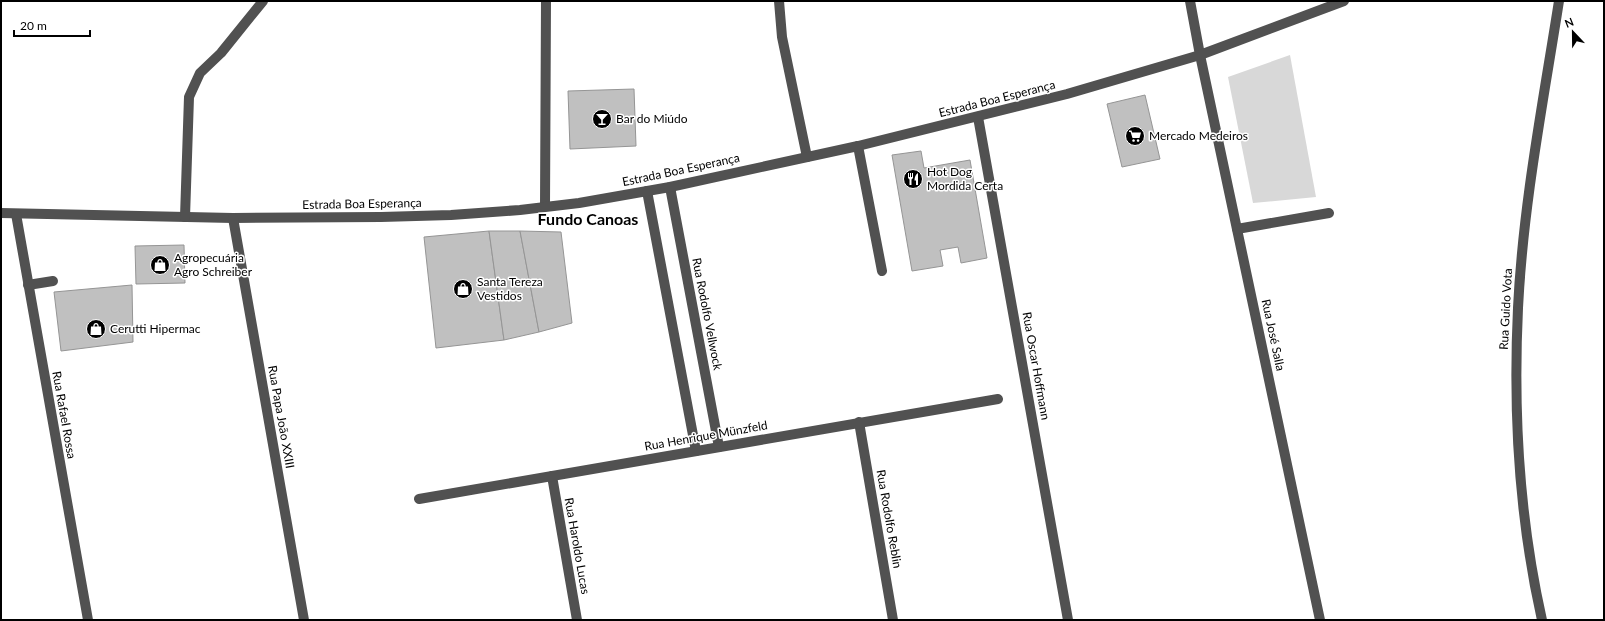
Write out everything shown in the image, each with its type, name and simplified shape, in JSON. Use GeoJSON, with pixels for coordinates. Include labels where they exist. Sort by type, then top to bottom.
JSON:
{"type":"FeatureCollection","features":[{"type":"Feature","properties":{"kind":"street"},"geometry":{"type":"LineString","coordinates":[[185,217],[189,97],[200,73],[221,53],[263,1]]}},
{"type":"Feature","properties":{"kind":"street"},"geometry":{"type":"LineString","coordinates":[[545,206],[546,1]]}},
{"type":"Feature","properties":{"kind":"street"},"geometry":{"type":"LineString","coordinates":[[779,1],[782,37],[807,157]]}},
{"type":"Feature","properties":{"kind":"street","name":"Rua José Salla"},"geometry":{"type":"LineString","coordinates":[[1190,1],[1200,55],[1320,620]]}},
{"type":"Feature","properties":{"kind":"street","name":"Estrada Boa Esperança"},"geometry":{"type":"LineString","coordinates":[[1,213],[233,218],[451,215],[520,210],[579,203],[670,187],[858,146],[1067,94],[1200,55],[1344,1]]}},
{"type":"Feature","properties":{"kind":"street","name":"Rua Guido Vota"},"geometry":{"type":"LineString","coordinates":[[1542,620],[1524,516],[1518,444],[1516,377],[1518,307],[1526,223],[1538,132],[1559,1]]}},
{"type":"Feature","properties":{"kind":"street","name":"Rua Oscar Hoffmann"},"geometry":{"type":"LineString","coordinates":[[978,117],[1068,620]]}},
{"type":"Feature","properties":{"kind":"street"},"geometry":{"type":"LineString","coordinates":[[858,146],[882,270]]}},
{"type":"Feature","properties":{"kind":"street","name":"Rua Rodolfo Vellwock"},"geometry":{"type":"LineString","coordinates":[[670,187],[719,447]]}},
{"type":"Feature","properties":{"kind":"street"},"geometry":{"type":"LineString","coordinates":[[647,191],[696,451]]}},
{"type":"Feature","properties":{"kind":"street"},"geometry":{"type":"LineString","coordinates":[[1237,229],[1329,213]]}},
{"type":"Feature","properties":{"kind":"street","name":"Rua Rafael Rossa"},"geometry":{"type":"LineString","coordinates":[[16,214],[88,620]]}},
{"type":"Feature","properties":{"kind":"street","name":"Rua Papa João XXIII"},"geometry":{"type":"LineString","coordinates":[[233,218],[304,620]]}},
{"type":"Feature","properties":{"kind":"street"},"geometry":{"type":"LineString","coordinates":[[28,284],[53,282]]}},
{"type":"Feature","properties":{"kind":"street","name":"Rua Henrique Münzfeld"},"geometry":{"type":"LineString","coordinates":[[419,499],[998,398]]}},
{"type":"Feature","properties":{"kind":"street","name":"Rua Rodolfo Reblin"},"geometry":{"type":"LineString","coordinates":[[859,422],[893,620]]}},
{"type":"Feature","properties":{"kind":"street","name":"Rua Haroldo Lucas"},"geometry":{"type":"LineString","coordinates":[[552,476],[577,620]]}},
{"type":"Feature","properties":{"kind":"shaded area"},"geometry":{"type":"Polygon","coordinates":[[[1290,55],[1316,197],[1253,203],[1228,77],[1290,55]]]}},
{"type":"Feature","properties":{"kind":"building","name":"Bar do Miúdo"},"geometry":{"type":"Polygon","coordinates":[[[634,89],[636,146],[570,149],[568,91],[634,89]]]}},
{"type":"Feature","properties":{"kind":"building","name":"Mercado Medeiros"},"geometry":{"type":"Polygon","coordinates":[[[1145,95],[1160,159],[1122,167],[1107,104],[1145,95]]]}},
{"type":"Feature","properties":{"kind":"building"},"geometry":{"type":"Polygon","coordinates":[[[921,151],[924,168],[970,160],[987,258],[961,263],[958,247],[940,250],[943,266],[912,271],[892,155],[921,151]]]}},
{"type":"Feature","properties":{"kind":"building","name":"Santa Tereza Vestidos"},"geometry":{"type":"Polygon","coordinates":[[[489,231],[504,340],[436,348],[424,237],[489,231]]]}},
{"type":"Feature","properties":{"kind":"building"},"geometry":{"type":"Polygon","coordinates":[[[489,231],[520,231],[539,332],[504,340],[489,231]]]}},
{"type":"Feature","properties":{"kind":"building"},"geometry":{"type":"Polygon","coordinates":[[[520,231],[561,232],[572,323],[539,332],[520,231]]]}},
{"type":"Feature","properties":{"kind":"building","name":"Agropecuária Agro Schreiber"},"geometry":{"type":"Polygon","coordinates":[[[184,245],[185,283],[136,284],[135,246],[184,245]]]}},
{"type":"Feature","properties":{"kind":"building","name":"Cerutti Hipermac"},"geometry":{"type":"Polygon","coordinates":[[[132,285],[133,342],[61,351],[54,292],[132,285]]]}},
{"type":"Feature","properties":{"kind":"place","name":"Bar do Miúdo"},"geometry":{"type":"Point","coordinates":[602,119]}},
{"type":"Feature","properties":{"kind":"place","name":"Mercado Medeiros"},"geometry":{"type":"Point","coordinates":[1135,136]}},
{"type":"Feature","properties":{"kind":"place","name":"Hot Dog Mordida Certa"},"geometry":{"type":"Point","coordinates":[913,179]}},
{"type":"Feature","properties":{"kind":"place","name":"Agropecuária Agro Schreiber"},"geometry":{"type":"Point","coordinates":[160,265]}},
{"type":"Feature","properties":{"kind":"place","name":"Santa Tereza Vestidos"},"geometry":{"type":"Point","coordinates":[463,289]}},
{"type":"Feature","properties":{"kind":"place","name":"Cerutti Hipermac"},"geometry":{"type":"Point","coordinates":[96,329]}},
{"type":"Feature","properties":{"kind":"district","name":"Fundo Canoas"},"geometry":{"type":"Point","coordinates":[588,219]}}]}
